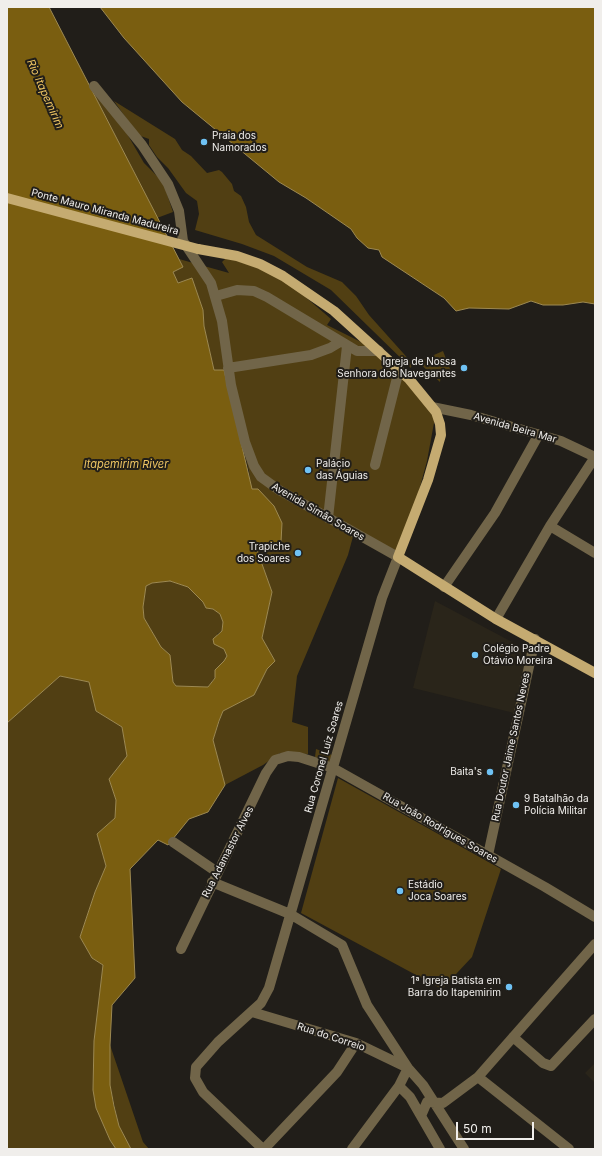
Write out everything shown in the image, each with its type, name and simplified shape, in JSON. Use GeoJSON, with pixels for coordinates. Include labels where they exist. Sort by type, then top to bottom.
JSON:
{"type":"FeatureCollection","features":[{"type":"Feature","properties":{"kind":"main road","name":"Ponte Mauro Miranda Madureira"},"geometry":{"type":"LineString","coordinates":[[7,198],[198,249],[237,256],[260,264],[283,276],[334,311],[379,351]]}},
{"type":"Feature","properties":{"kind":"main road","name":"Rua Coronel Luiz Soares"},"geometry":{"type":"LineString","coordinates":[[379,351],[399,370],[432,406],[436,412],[440,424],[438,451],[398,557]]}},
{"type":"Feature","properties":{"kind":"main road"},"geometry":{"type":"LineString","coordinates":[[398,557],[496,619],[595,673]]}},
{"type":"Feature","properties":{"kind":"street","name":"Avenida Simão Soares"},"geometry":{"type":"LineString","coordinates":[[94,86],[142,145],[168,184],[179,211],[183,241],[211,283],[222,321],[228,368],[249,455],[261,477],[269,484],[398,557]]}},
{"type":"Feature","properties":{"kind":"street"},"geometry":{"type":"LineString","coordinates":[[216,296],[237,290],[254,291],[267,297],[357,351],[379,351]]}},
{"type":"Feature","properties":{"kind":"street"},"geometry":{"type":"LineString","coordinates":[[228,368],[311,355],[344,344]]}},
{"type":"Feature","properties":{"kind":"street"},"geometry":{"type":"LineString","coordinates":[[328,518],[344,344]]}},
{"type":"Feature","properties":{"kind":"street"},"geometry":{"type":"LineString","coordinates":[[375,465],[399,370]]}},
{"type":"Feature","properties":{"kind":"street","name":"Avenida Beira Mar"},"geometry":{"type":"LineString","coordinates":[[432,406],[472,415],[539,434],[561,441],[595,457]]}},
{"type":"Feature","properties":{"kind":"street"},"geometry":{"type":"LineString","coordinates":[[444,587],[495,513],[539,434]]}},
{"type":"Feature","properties":{"kind":"street"},"geometry":{"type":"LineString","coordinates":[[496,619],[550,526],[595,457]]}},
{"type":"Feature","properties":{"kind":"street"},"geometry":{"type":"LineString","coordinates":[[550,526],[595,553]]}},
{"type":"Feature","properties":{"kind":"street","name":"Rua Coronel Luiz Soares"},"geometry":{"type":"LineString","coordinates":[[264,1149],[204,1092],[195,1078],[196,1068],[218,1042],[252,1012],[266,996],[334,768],[382,598],[398,557]]}},
{"type":"Feature","properties":{"kind":"street","name":"Rua Doutor Jaime Santos Neves"},"geometry":{"type":"LineString","coordinates":[[488,856],[535,639]]}},
{"type":"Feature","properties":{"kind":"street","name":"Rua João Rodrigues Soares"},"geometry":{"type":"LineString","coordinates":[[278,759],[293,756],[334,768],[595,917]]}},
{"type":"Feature","properties":{"kind":"street","name":"Rua Adamastor Alves"},"geometry":{"type":"LineString","coordinates":[[181,949],[212,882],[244,822],[266,773],[272,764],[278,759]]}},
{"type":"Feature","properties":{"kind":"street"},"geometry":{"type":"LineString","coordinates":[[173,842],[217,872]]}},
{"type":"Feature","properties":{"kind":"street"},"geometry":{"type":"LineString","coordinates":[[212,882],[290,914],[342,945],[367,1005],[408,1068],[424,1085],[464,1149]]}},
{"type":"Feature","properties":{"kind":"street"},"geometry":{"type":"LineString","coordinates":[[421,1116],[426,1102],[443,1102],[478,1077],[595,944]]}},
{"type":"Feature","properties":{"kind":"street","name":"Rua do Correio"},"geometry":{"type":"LineString","coordinates":[[252,1012],[356,1043],[408,1068]]}},
{"type":"Feature","properties":{"kind":"street"},"geometry":{"type":"LineString","coordinates":[[513,1037],[543,1063],[551,1066],[595,1019]]}},
{"type":"Feature","properties":{"kind":"street"},"geometry":{"type":"LineString","coordinates":[[264,1149],[337,1072],[356,1043]]}},
{"type":"Feature","properties":{"kind":"street"},"geometry":{"type":"LineString","coordinates":[[352,1149],[399,1086],[408,1068]]}},
{"type":"Feature","properties":{"kind":"street"},"geometry":{"type":"LineString","coordinates":[[478,1077],[569,1149]]}},
{"type":"Feature","properties":{"kind":"street"},"geometry":{"type":"LineString","coordinates":[[399,1086],[410,1097],[440,1149]]}},
{"type":"Feature","properties":{"kind":"shaded area"},"geometry":{"type":"Polygon","coordinates":[[[98,84],[144,163],[163,182],[173,212],[157,218],[91,88],[98,84]]]}},
{"type":"Feature","properties":{"kind":"shaded area"},"geometry":{"type":"Polygon","coordinates":[[[114,101],[175,139],[182,150],[191,156],[207,173],[219,170],[222,172],[232,184],[234,191],[241,196],[246,207],[249,222],[256,235],[307,267],[342,282],[356,296],[369,315],[412,363],[411,368],[331,290],[274,256],[242,244],[195,230],[199,214],[197,201],[186,193],[168,168],[157,157],[149,145],[149,139],[138,135],[114,101]]]}},
{"type":"Feature","properties":{"kind":"shaded area"},"geometry":{"type":"Polygon","coordinates":[[[227,257],[264,270],[295,288],[331,319],[327,325],[379,351],[436,412],[427,461],[411,520],[398,554],[355,529],[348,555],[297,676],[292,722],[308,727],[308,754],[280,753],[263,765],[225,785],[213,740],[223,711],[254,695],[267,669],[275,661],[262,638],[272,592],[257,550],[249,471],[224,370],[214,370],[204,326],[203,310],[192,278],[178,283],[173,272],[183,267],[179,259],[229,273],[222,262],[227,257]]]}},
{"type":"Feature","properties":{"kind":"shaded area"},"geometry":{"type":"Polygon","coordinates":[[[443,351],[452,374],[441,374],[440,382],[418,362],[443,351]]]}},
{"type":"Feature","properties":{"kind":"shaded area"},"geometry":{"type":"Polygon","coordinates":[[[170,581],[188,587],[203,602],[206,608],[213,609],[220,614],[223,622],[222,631],[217,634],[219,646],[224,649],[227,656],[215,670],[215,677],[208,687],[176,686],[173,682],[170,655],[161,647],[144,618],[143,607],[146,586],[152,583],[170,581]]]}},
{"type":"Feature","properties":{"kind":"shaded area","name":"Colégio Padre Otávio Moreira"},"geometry":{"type":"Polygon","coordinates":[[[435,601],[529,651],[514,713],[413,688],[435,601]]]}},
{"type":"Feature","properties":{"kind":"shaded area"},"geometry":{"type":"Polygon","coordinates":[[[60,676],[89,682],[96,711],[122,727],[127,756],[109,779],[116,800],[115,818],[97,834],[106,866],[95,892],[80,937],[92,958],[103,965],[94,1041],[93,1090],[96,1108],[110,1140],[116,1149],[7,1149],[7,723],[60,676]]]}},
{"type":"Feature","properties":{"kind":"shaded area"},"geometry":{"type":"Polygon","coordinates":[[[316,749],[332,755],[329,763],[315,757],[316,749]]]}},
{"type":"Feature","properties":{"kind":"shaded area","name":"Estádio Joca Soares"},"geometry":{"type":"Polygon","coordinates":[[[338,778],[501,869],[472,957],[442,989],[301,913],[338,778]]]}},
{"type":"Feature","properties":{"kind":"shaded area"},"geometry":{"type":"Polygon","coordinates":[[[110,1045],[143,1142],[149,1149],[131,1149],[119,1126],[110,1085],[110,1045]]]}},
{"type":"Feature","properties":{"kind":"shaded area"},"geometry":{"type":"Polygon","coordinates":[[[595,1063],[595,1083],[585,1073],[595,1063]]]}},
{"type":"Feature","properties":{"kind":"water","name":"Itapemirim River"},"geometry":{"type":"Polygon","coordinates":[[[7,7],[49,7],[183,267],[173,272],[178,283],[192,278],[203,310],[204,326],[214,370],[224,370],[252,489],[258,489],[274,506],[282,523],[281,542],[257,550],[272,592],[262,638],[275,661],[267,669],[254,695],[223,711],[213,740],[225,785],[208,812],[189,819],[168,845],[158,840],[130,869],[135,978],[112,1005],[110,1085],[119,1126],[131,1149],[116,1149],[110,1140],[96,1108],[93,1090],[94,1041],[103,965],[92,958],[80,937],[95,892],[106,866],[97,834],[115,818],[116,800],[109,779],[127,756],[122,727],[96,711],[89,682],[60,676],[7,723],[7,7]],[[170,581],[152,583],[146,586],[143,607],[144,618],[161,647],[170,655],[173,682],[176,686],[208,687],[215,678],[215,670],[227,656],[224,649],[214,644],[213,639],[222,631],[223,622],[220,614],[213,609],[206,608],[203,602],[188,587],[170,581]]]}},
{"type":"Feature","properties":{"kind":"water"},"geometry":{"type":"Polygon","coordinates":[[[100,7],[595,7],[595,304],[583,302],[563,305],[543,305],[531,301],[509,309],[469,308],[456,311],[444,298],[382,257],[379,250],[368,248],[357,238],[351,229],[306,198],[279,182],[182,102],[124,38],[100,7]]]}},
{"type":"Feature","properties":{"kind":"place","name":"Praia dos Namorados"},"geometry":{"type":"Point","coordinates":[204,142]}},
{"type":"Feature","properties":{"kind":"place","name":"Igreja de Nossa Senhora dos Navegantes"},"geometry":{"type":"Point","coordinates":[464,368]}},
{"type":"Feature","properties":{"kind":"place","name":"Palácio das Águias"},"geometry":{"type":"Point","coordinates":[308,470]}},
{"type":"Feature","properties":{"kind":"place","name":"Trapiche dos Soares"},"geometry":{"type":"Point","coordinates":[298,553]}},
{"type":"Feature","properties":{"kind":"place","name":"Colégio Padre Otávio Moreira"},"geometry":{"type":"Point","coordinates":[475,655]}},
{"type":"Feature","properties":{"kind":"place","name":"Baita's"},"geometry":{"type":"Point","coordinates":[490,772]}},
{"type":"Feature","properties":{"kind":"place","name":"9 Batalhão da Polícia Militar"},"geometry":{"type":"Point","coordinates":[516,805]}},
{"type":"Feature","properties":{"kind":"place","name":"Estádio Joca Soares"},"geometry":{"type":"Point","coordinates":[400,891]}},
{"type":"Feature","properties":{"kind":"place","name":"1ª Igreja Batista em Barra do Itapemirim"},"geometry":{"type":"Point","coordinates":[509,987]}},
{"type":"Feature","properties":{"kind":"water label","name":"Rio Itapemirim"},"geometry":{"type":"Point","coordinates":[45,94]}}]}
